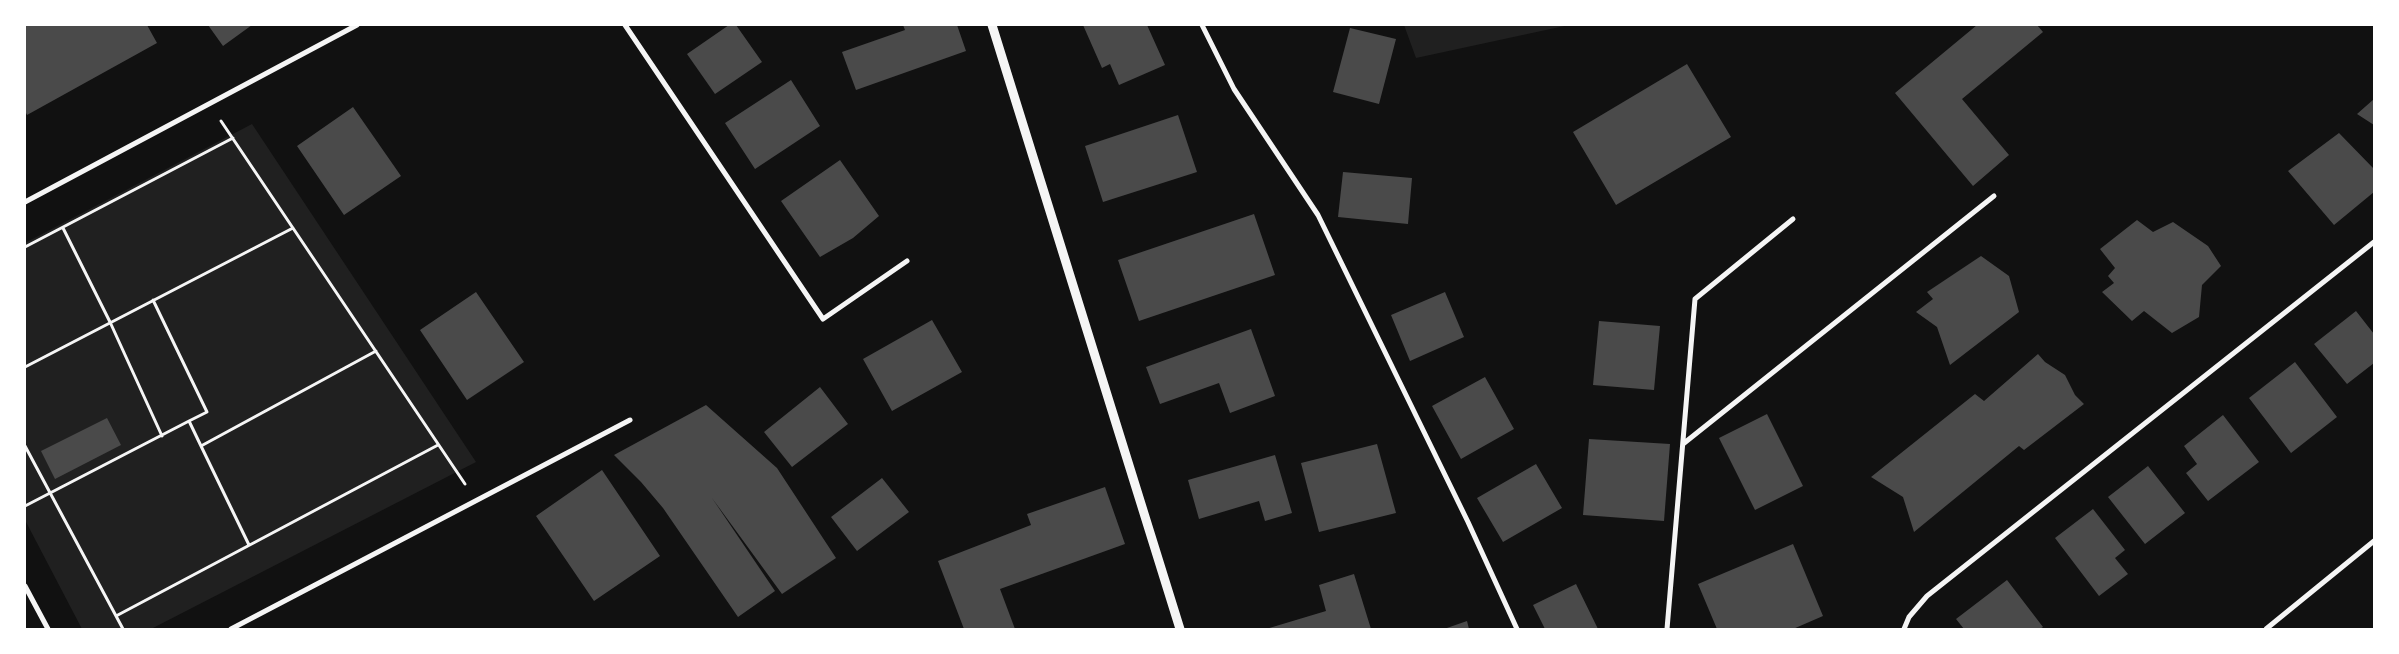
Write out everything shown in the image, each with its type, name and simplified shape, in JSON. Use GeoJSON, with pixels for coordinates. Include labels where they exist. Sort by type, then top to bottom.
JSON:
{"type":"FeatureCollection","features":[{"type":"Feature","properties":{"kind":"street"},"geometry":{"type":"LineString","coordinates":[[25,202],[357,25]]}},
{"type":"Feature","properties":{"kind":"street"},"geometry":{"type":"LineString","coordinates":[[625,25],[822,319],[908,261]]}},
{"type":"Feature","properties":{"kind":"street"},"geometry":{"type":"LineString","coordinates":[[992,25],[1180,629]]}},
{"type":"Feature","properties":{"kind":"street"},"geometry":{"type":"LineString","coordinates":[[1202,25],[1234,89],[1318,215],[1468,522],[1516,629]]}},
{"type":"Feature","properties":{"kind":"street"},"geometry":{"type":"LineString","coordinates":[[1683,444],[1994,196]]}},
{"type":"Feature","properties":{"kind":"street"},"geometry":{"type":"LineString","coordinates":[[1667,629],[1696,299],[1793,219]]}},
{"type":"Feature","properties":{"kind":"street"},"geometry":{"type":"LineString","coordinates":[[1904,629],[1909,617],[1927,596],[2374,242]]}},
{"type":"Feature","properties":{"kind":"street"},"geometry":{"type":"LineString","coordinates":[[231,629],[630,420]]}},
{"type":"Feature","properties":{"kind":"street"},"geometry":{"type":"LineString","coordinates":[[2266,629],[2374,541]]}},
{"type":"Feature","properties":{"kind":"street"},"geometry":{"type":"LineString","coordinates":[[25,586],[48,629]]}},
{"type":"Feature","properties":{"kind":"path"},"geometry":{"type":"LineString","coordinates":[[210,104],[476,501]]}},
{"type":"Feature","properties":{"kind":"path"},"geometry":{"type":"LineString","coordinates":[[25,247],[233,138]]}},
{"type":"Feature","properties":{"kind":"path"},"geometry":{"type":"LineString","coordinates":[[63,228],[110,322],[162,436]]}},
{"type":"Feature","properties":{"kind":"path"},"geometry":{"type":"LineString","coordinates":[[25,366],[293,228]]}},
{"type":"Feature","properties":{"kind":"path"},"geometry":{"type":"LineString","coordinates":[[25,506],[207,412],[153,300]]}},
{"type":"Feature","properties":{"kind":"path"},"geometry":{"type":"LineString","coordinates":[[201,446],[376,352]]}},
{"type":"Feature","properties":{"kind":"path"},"geometry":{"type":"LineString","coordinates":[[188,422],[249,545]]}},
{"type":"Feature","properties":{"kind":"path"},"geometry":{"type":"LineString","coordinates":[[116,616],[438,445]]}},
{"type":"Feature","properties":{"kind":"path"},"geometry":{"type":"LineString","coordinates":[[25,446],[123,629]]}},
{"type":"Feature","properties":{"kind":"shaded area"},"geometry":{"type":"Polygon","coordinates":[[[1404,25],[1569,25],[1416,58],[1404,25]]]}},
{"type":"Feature","properties":{"kind":"shaded area"},"geometry":{"type":"Polygon","coordinates":[[[252,124],[476,462],[151,629],[82,629],[25,520],[25,243],[252,124]]]}},
{"type":"Feature","properties":{"kind":"building"},"geometry":{"type":"Polygon","coordinates":[[[25,25],[147,25],[157,43],[27,115],[25,111],[25,25]]]}},
{"type":"Feature","properties":{"kind":"building"},"geometry":{"type":"Polygon","coordinates":[[[208,25],[252,25],[223,46],[208,25]]]}},
{"type":"Feature","properties":{"kind":"building"},"geometry":{"type":"Polygon","coordinates":[[[729,25],[736,25],[762,62],[715,94],[687,54],[729,25]]]}},
{"type":"Feature","properties":{"kind":"building"},"geometry":{"type":"Polygon","coordinates":[[[903,25],[957,25],[966,51],[856,90],[842,52],[905,30],[903,25]]]}},
{"type":"Feature","properties":{"kind":"building"},"geometry":{"type":"Polygon","coordinates":[[[1083,25],[1147,25],[1165,65],[1119,85],[1110,64],[1102,68],[1083,25]]]}},
{"type":"Feature","properties":{"kind":"building"},"geometry":{"type":"Polygon","coordinates":[[[1977,25],[2037,25],[2043,32],[1962,99],[2009,155],[1973,186],[1895,93],[1977,25]]]}},
{"type":"Feature","properties":{"kind":"building"},"geometry":{"type":"Polygon","coordinates":[[[1350,28],[1396,39],[1379,104],[1333,92],[1350,28]]]}},
{"type":"Feature","properties":{"kind":"building"},"geometry":{"type":"Polygon","coordinates":[[[1687,64],[1731,137],[1616,205],[1573,132],[1687,64]]]}},
{"type":"Feature","properties":{"kind":"building"},"geometry":{"type":"Polygon","coordinates":[[[791,80],[820,126],[755,169],[725,123],[791,80]]]}},
{"type":"Feature","properties":{"kind":"building"},"geometry":{"type":"Polygon","coordinates":[[[2374,99],[2374,125],[2357,114],[2374,99]]]}},
{"type":"Feature","properties":{"kind":"building"},"geometry":{"type":"Polygon","coordinates":[[[353,107],[401,176],[344,215],[297,146],[353,107]]]}},
{"type":"Feature","properties":{"kind":"building"},"geometry":{"type":"Polygon","coordinates":[[[1178,115],[1197,172],[1103,202],[1085,146],[1178,115]]]}},
{"type":"Feature","properties":{"kind":"building"},"geometry":{"type":"Polygon","coordinates":[[[2339,133],[2374,169],[2374,192],[2334,225],[2288,171],[2339,133]]]}},
{"type":"Feature","properties":{"kind":"building"},"geometry":{"type":"Polygon","coordinates":[[[840,160],[879,216],[853,238],[820,257],[781,201],[840,160]]]}},
{"type":"Feature","properties":{"kind":"building"},"geometry":{"type":"Polygon","coordinates":[[[1343,172],[1412,178],[1408,224],[1338,217],[1343,172]]]}},
{"type":"Feature","properties":{"kind":"building"},"geometry":{"type":"Polygon","coordinates":[[[1254,214],[1275,275],[1139,321],[1118,260],[1254,214]]]}},
{"type":"Feature","properties":{"kind":"building"},"geometry":{"type":"Polygon","coordinates":[[[2137,220],[2153,232],[2173,222],[2208,246],[2221,266],[2202,285],[2199,317],[2172,333],[2144,311],[2132,321],[2102,292],[2114,283],[2108,276],[2115,268],[2100,249],[2137,220]]]}},
{"type":"Feature","properties":{"kind":"building"},"geometry":{"type":"Polygon","coordinates":[[[1981,256],[2009,276],[2019,312],[1950,365],[1937,327],[1916,312],[1933,299],[1927,292],[1981,256]]]}},
{"type":"Feature","properties":{"kind":"building"},"geometry":{"type":"Polygon","coordinates":[[[476,292],[524,362],[467,400],[420,330],[476,292]]]}},
{"type":"Feature","properties":{"kind":"building"},"geometry":{"type":"Polygon","coordinates":[[[1445,292],[1464,337],[1410,361],[1391,315],[1445,292]]]}},
{"type":"Feature","properties":{"kind":"building"},"geometry":{"type":"Polygon","coordinates":[[[2356,311],[2374,334],[2374,363],[2347,384],[2314,344],[2356,311]]]}},
{"type":"Feature","properties":{"kind":"building"},"geometry":{"type":"Polygon","coordinates":[[[932,320],[962,372],[892,411],[863,359],[932,320]]]}},
{"type":"Feature","properties":{"kind":"building"},"geometry":{"type":"Polygon","coordinates":[[[1599,321],[1660,326],[1654,390],[1593,385],[1599,321]]]}},
{"type":"Feature","properties":{"kind":"building"},"geometry":{"type":"Polygon","coordinates":[[[1251,329],[1275,396],[1230,413],[1219,383],[1160,404],[1146,367],[1251,329]]]}},
{"type":"Feature","properties":{"kind":"building"},"geometry":{"type":"Polygon","coordinates":[[[2038,354],[2045,362],[2065,375],[2075,395],[2084,404],[2024,450],[2019,446],[1914,532],[1903,497],[1871,477],[1975,394],[1984,401],[2038,354]]]}},
{"type":"Feature","properties":{"kind":"building"},"geometry":{"type":"Polygon","coordinates":[[[2295,362],[2337,417],[2291,453],[2249,398],[2295,362]]]}},
{"type":"Feature","properties":{"kind":"building"},"geometry":{"type":"Polygon","coordinates":[[[1485,377],[1514,429],[1461,459],[1432,406],[1485,377]]]}},
{"type":"Feature","properties":{"kind":"building"},"geometry":{"type":"Polygon","coordinates":[[[820,387],[848,424],[792,467],[764,432],[820,387]]]}},
{"type":"Feature","properties":{"kind":"building"},"geometry":{"type":"Polygon","coordinates":[[[706,405],[777,468],[836,558],[782,594],[712,498],[775,591],[738,617],[663,508],[614,455],[706,405]]]}},
{"type":"Feature","properties":{"kind":"building"},"geometry":{"type":"Polygon","coordinates":[[[1767,414],[1803,486],[1755,510],[1719,438],[1767,414]]]}},
{"type":"Feature","properties":{"kind":"building"},"geometry":{"type":"Polygon","coordinates":[[[2223,415],[2259,462],[2208,501],[2186,473],[2197,464],[2184,446],[2223,415]]]}},
{"type":"Feature","properties":{"kind":"building"},"geometry":{"type":"Polygon","coordinates":[[[107,418],[121,445],[55,479],[41,451],[107,418]]]}},
{"type":"Feature","properties":{"kind":"building"},"geometry":{"type":"Polygon","coordinates":[[[1589,439],[1670,444],[1664,521],[1583,515],[1589,439]]]}},
{"type":"Feature","properties":{"kind":"building"},"geometry":{"type":"Polygon","coordinates":[[[1377,444],[1396,513],[1319,532],[1301,463],[1377,444]]]}},
{"type":"Feature","properties":{"kind":"building"},"geometry":{"type":"Polygon","coordinates":[[[1275,455],[1292,513],[1265,521],[1259,501],[1199,519],[1188,480],[1275,455]]]}},
{"type":"Feature","properties":{"kind":"building"},"geometry":{"type":"Polygon","coordinates":[[[1536,464],[1562,508],[1503,542],[1477,498],[1536,464]]]}},
{"type":"Feature","properties":{"kind":"building"},"geometry":{"type":"Polygon","coordinates":[[[2148,466],[2185,513],[2145,544],[2108,497],[2148,466]]]}},
{"type":"Feature","properties":{"kind":"building"},"geometry":{"type":"Polygon","coordinates":[[[602,470],[660,556],[594,601],[536,516],[602,470]]]}},
{"type":"Feature","properties":{"kind":"building"},"geometry":{"type":"Polygon","coordinates":[[[882,478],[909,512],[857,551],[831,517],[882,478]]]}},
{"type":"Feature","properties":{"kind":"building"},"geometry":{"type":"Polygon","coordinates":[[[1105,487],[1125,544],[1000,589],[1015,629],[964,629],[938,561],[1031,525],[1027,514],[1105,487]]]}},
{"type":"Feature","properties":{"kind":"building"},"geometry":{"type":"Polygon","coordinates":[[[2093,509],[2125,550],[2115,558],[2128,574],[2099,596],[2055,538],[2093,509]]]}},
{"type":"Feature","properties":{"kind":"building"},"geometry":{"type":"Polygon","coordinates":[[[1793,544],[1823,616],[1793,629],[1717,629],[1698,584],[1793,544]]]}},
{"type":"Feature","properties":{"kind":"building"},"geometry":{"type":"Polygon","coordinates":[[[1354,574],[1371,629],[1266,629],[1326,611],[1319,585],[1354,574]]]}},
{"type":"Feature","properties":{"kind":"building"},"geometry":{"type":"Polygon","coordinates":[[[2007,580],[2043,627],[2040,629],[1964,629],[1956,619],[2007,580]]]}},
{"type":"Feature","properties":{"kind":"building"},"geometry":{"type":"Polygon","coordinates":[[[1576,584],[1598,629],[1545,629],[1533,605],[1576,584]]]}},
{"type":"Feature","properties":{"kind":"building"},"geometry":{"type":"Polygon","coordinates":[[[1467,621],[1469,629],[1444,629],[1467,621]]]}}]}
